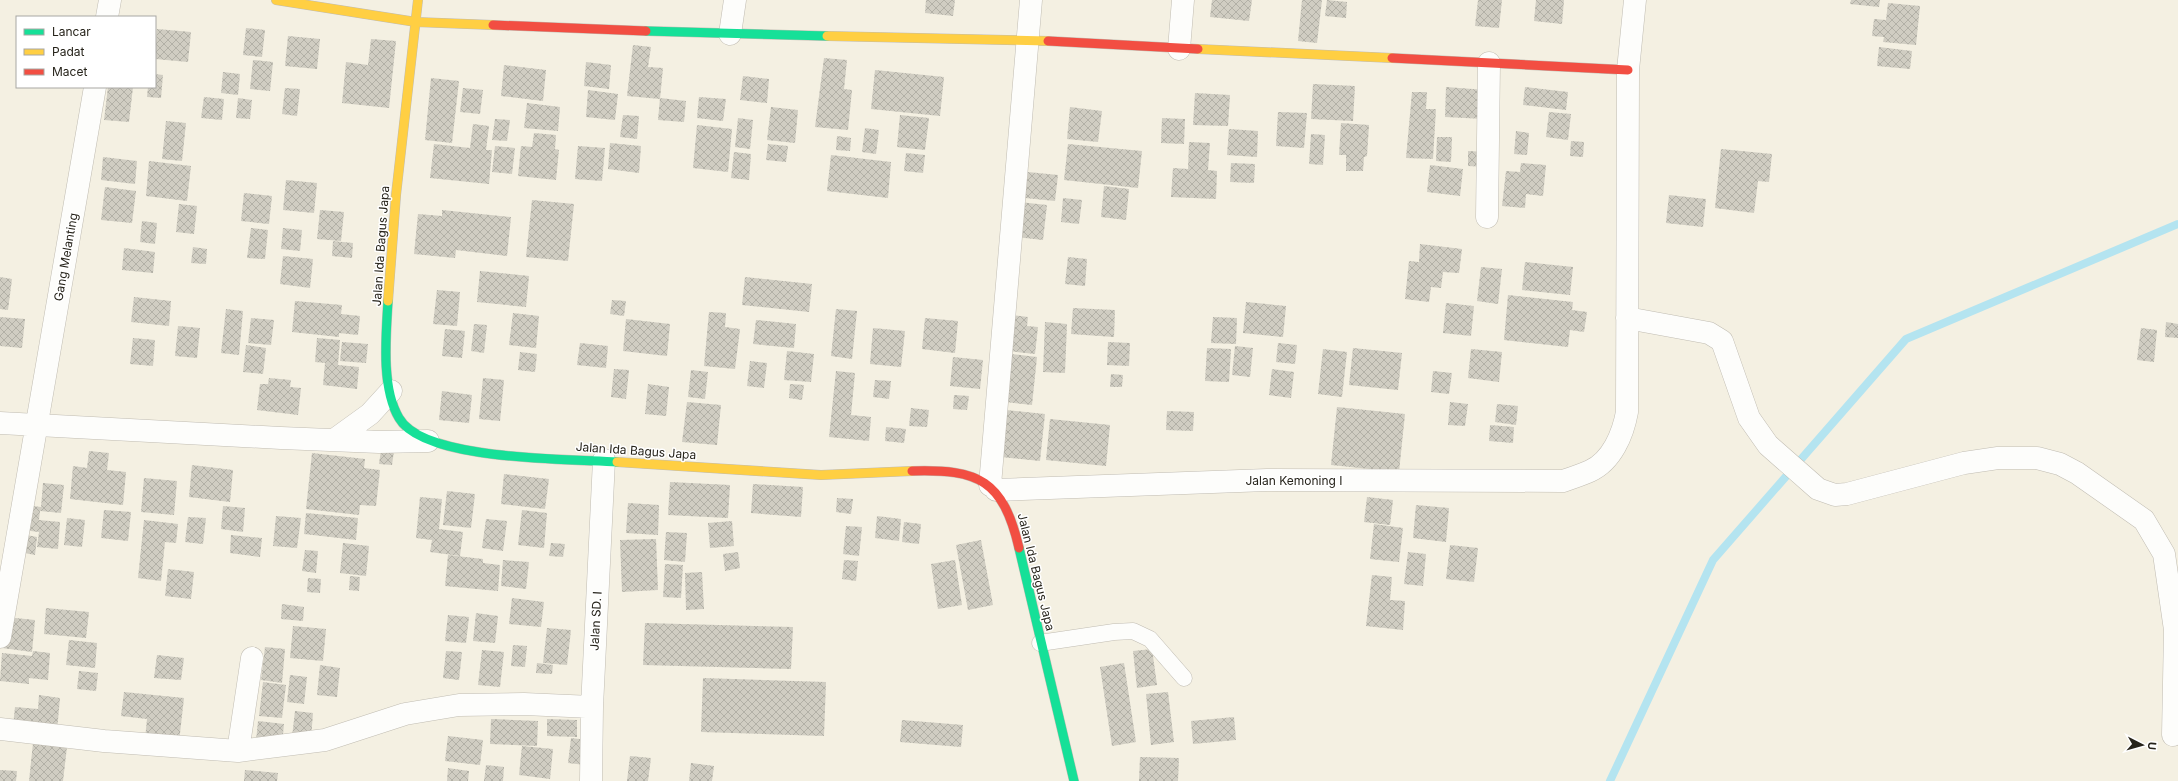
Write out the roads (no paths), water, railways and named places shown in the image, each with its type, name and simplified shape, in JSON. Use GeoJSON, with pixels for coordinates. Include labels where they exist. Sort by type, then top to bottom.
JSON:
{"type":"FeatureCollection","features":[{"type":"Feature","properties":{"kind":"street"},"geometry":{"type":"LineString","coordinates":[[107,16],[110,0]]}},
{"type":"Feature","properties":{"kind":"street"},"geometry":{"type":"LineString","coordinates":[[276,0],[416,22],[730,34],[1027,40],[1628,70]]}},
{"type":"Feature","properties":{"kind":"street","name":"Jalan Ida Bagus Japa"},"geometry":{"type":"LineString","coordinates":[[418,0],[390,258],[387,334],[391,391],[399,419],[410,431],[428,441],[453,449],[492,454],[821,475],[943,470],[961,472],[993,488],[1005,502],[1013,521],[1040,643],[1074,781]]}},
{"type":"Feature","properties":{"kind":"street"},"geometry":{"type":"LineString","coordinates":[[730,34],[735,0]]}},
{"type":"Feature","properties":{"kind":"street"},"geometry":{"type":"LineString","coordinates":[[993,488],[1031,0]]}},
{"type":"Feature","properties":{"kind":"street"},"geometry":{"type":"LineString","coordinates":[[1179,48],[1183,0]]}},
{"type":"Feature","properties":{"kind":"street","name":"Jalan Kemoning I"},"geometry":{"type":"LineString","coordinates":[[993,488],[1267,480],[1563,481],[1591,471],[1606,459],[1624,431],[1627,412],[1628,70],[1635,0]]}},
{"type":"Feature","properties":{"kind":"street"},"geometry":{"type":"LineString","coordinates":[[1487,217],[1489,63]]}},
{"type":"Feature","properties":{"kind":"street","name":"Gang Melanting"},"geometry":{"type":"LineString","coordinates":[[0,638],[95,88]]}},
{"type":"Feature","properties":{"kind":"street"},"geometry":{"type":"LineString","coordinates":[[1627,318],[1709,333],[1722,341],[1749,418],[1768,445],[1818,489],[1835,495],[1847,494],[1964,463],[1998,458],[2036,458],[2060,464],[2077,473],[2144,520],[2164,554],[2175,630],[2173,736]]}},
{"type":"Feature","properties":{"kind":"street"},"geometry":{"type":"LineString","coordinates":[[334,440],[370,414],[391,391]]}},
{"type":"Feature","properties":{"kind":"street"},"geometry":{"type":"LineString","coordinates":[[0,423],[379,442],[428,441]]}},
{"type":"Feature","properties":{"kind":"street","name":"Jalan SD. I"},"geometry":{"type":"LineString","coordinates":[[591,781],[592,707],[604,460]]}},
{"type":"Feature","properties":{"kind":"street"},"geometry":{"type":"LineString","coordinates":[[238,752],[252,658]]}},
{"type":"Feature","properties":{"kind":"street"},"geometry":{"type":"LineString","coordinates":[[0,728],[104,741],[238,752],[325,740],[405,714],[459,705],[524,704],[592,707]]}},
{"type":"Feature","properties":{"kind":"lane"},"geometry":{"type":"LineString","coordinates":[[1040,643],[1114,632],[1133,631],[1150,639],[1184,678]]}},
{"type":"Feature","properties":{"kind":"waterway"},"geometry":{"type":"LineString","coordinates":[[1610,781],[1713,560],[1906,339],[2178,224]]}}]}
